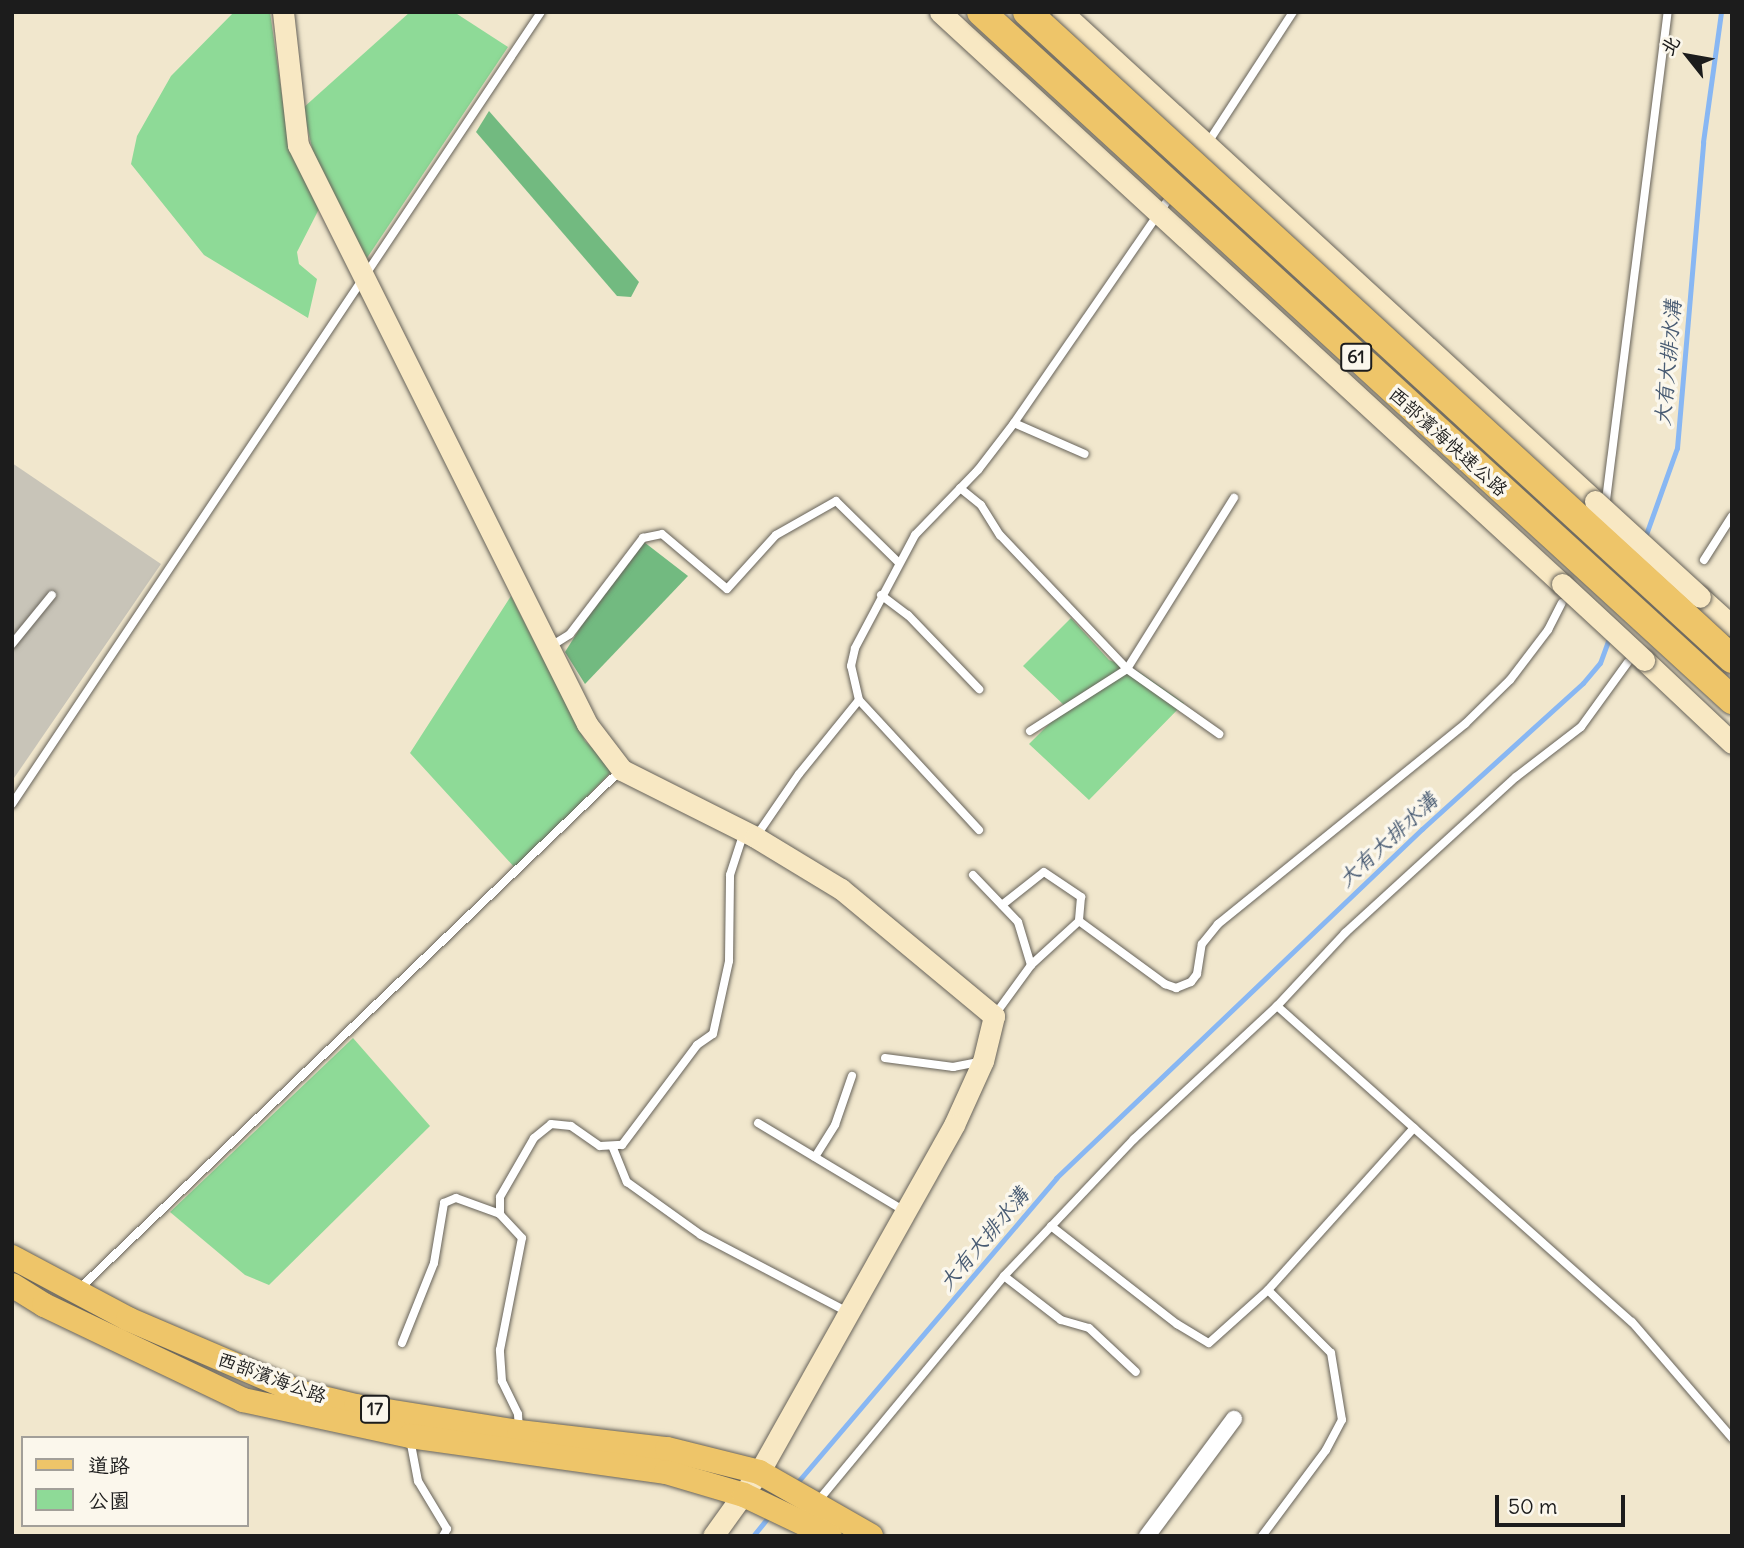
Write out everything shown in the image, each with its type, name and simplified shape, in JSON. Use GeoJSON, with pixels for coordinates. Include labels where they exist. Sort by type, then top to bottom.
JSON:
{"type":"FeatureCollection","features":[{"type":"Feature","properties":{"kind":"highway","name":"西部濱海快速公路"},"geometry":{"type":"LineString","coordinates":[[981,12],[1732,700]]}},
{"type":"Feature","properties":{"kind":"highway","name":"西部濱海快速公路"},"geometry":{"type":"LineString","coordinates":[[1027,12],[1732,659]]}},
{"type":"Feature","properties":{"kind":"main road"},"geometry":{"type":"LineString","coordinates":[[284,12],[299,145],[587,724],[622,770],[750,835],[841,889],[994,1016],[983,1061],[954,1125],[846,1311],[759,1472],[713,1536]]}},
{"type":"Feature","properties":{"kind":"main road"},"geometry":{"type":"LineString","coordinates":[[940,12],[1562,593],[1732,743]]}},
{"type":"Feature","properties":{"kind":"main road"},"geometry":{"type":"LineString","coordinates":[[1062,12],[1601,500],[1732,626]]}},
{"type":"Feature","properties":{"kind":"main road","name":"西部濱海公路"},"geometry":{"type":"LineString","coordinates":[[16,1270],[76,1292],[298,1392],[356,1406],[519,1432],[667,1449],[759,1472]]}},
{"type":"Feature","properties":{"kind":"main road","name":"西部濱海公路"},"geometry":{"type":"LineString","coordinates":[[16,1270],[44,1305],[243,1401],[410,1436],[666,1472],[744,1494]]}},
{"type":"Feature","properties":{"kind":"main road","name":"17"},"geometry":{"type":"LineString","coordinates":[[759,1472],[805,1517],[831,1536]]}},
{"type":"Feature","properties":{"kind":"main road","name":"17"},"geometry":{"type":"LineString","coordinates":[[744,1494],[805,1517],[871,1536]]}},
{"type":"Feature","properties":{"kind":"street"},"geometry":{"type":"LineString","coordinates":[[1147,1536],[1234,1419]]}},
{"type":"Feature","properties":{"kind":"lane"},"geometry":{"type":"LineString","coordinates":[[12,804],[541,12]]}},
{"type":"Feature","properties":{"kind":"lane"},"geometry":{"type":"LineString","coordinates":[[1186,174],[1293,12]]}},
{"type":"Feature","properties":{"kind":"lane"},"geometry":{"type":"LineString","coordinates":[[1601,500],[1668,12]]}},
{"type":"Feature","properties":{"kind":"lane"},"geometry":{"type":"LineString","coordinates":[[979,830],[859,700],[851,666],[855,648],[881,594],[915,535],[960,488],[1014,424],[1179,184]]}},
{"type":"Feature","properties":{"kind":"lane"},"geometry":{"type":"LineString","coordinates":[[1014,424],[1085,454]]}},
{"type":"Feature","properties":{"kind":"lane"},"geometry":{"type":"LineString","coordinates":[[960,488],[981,505],[1000,535],[1127,668],[1219,734]]}},
{"type":"Feature","properties":{"kind":"lane"},"geometry":{"type":"LineString","coordinates":[[1030,731],[1127,668],[1234,498]]}},
{"type":"Feature","properties":{"kind":"lane"},"geometry":{"type":"LineString","coordinates":[[548,648],[569,634],[643,538],[662,534],[727,589],[776,535],[836,501],[898,562]]}},
{"type":"Feature","properties":{"kind":"lane"},"geometry":{"type":"LineString","coordinates":[[1704,560],[1732,516]]}},
{"type":"Feature","properties":{"kind":"lane"},"geometry":{"type":"LineString","coordinates":[[1079,920],[1165,984],[1175,988],[1191,982],[1197,974],[1202,944],[1218,924],[1465,723],[1510,680],[1548,630],[1562,593]]}},
{"type":"Feature","properties":{"kind":"lane"},"geometry":{"type":"LineString","coordinates":[[881,594],[908,615],[979,689]]}},
{"type":"Feature","properties":{"kind":"lane"},"geometry":{"type":"LineString","coordinates":[[12,644],[52,595]]}},
{"type":"Feature","properties":{"kind":"lane"},"geometry":{"type":"LineString","coordinates":[[805,1517],[1004,1276],[1134,1139],[1277,1006],[1355,924],[1516,776],[1581,727],[1636,661]]}},
{"type":"Feature","properties":{"kind":"lane"},"geometry":{"type":"LineString","coordinates":[[500,1214],[500,1197],[534,1138],[551,1124],[571,1126],[600,1146],[612,1148],[622,1145],[719,1022],[729,961],[730,875],[750,835],[859,700]]}},
{"type":"Feature","properties":{"kind":"lane"},"geometry":{"type":"LineString","coordinates":[[76,1292],[622,770]]}},
{"type":"Feature","properties":{"kind":"lane"},"geometry":{"type":"LineString","coordinates":[[994,1016],[1031,965],[1079,920],[1081,897],[1044,872],[1002,905]]}},
{"type":"Feature","properties":{"kind":"lane"},"geometry":{"type":"LineString","coordinates":[[973,875],[1018,922],[1031,965]]}},
{"type":"Feature","properties":{"kind":"lane"},"geometry":{"type":"LineString","coordinates":[[1277,1006],[1632,1322],[1732,1438]]}},
{"type":"Feature","properties":{"kind":"lane"},"geometry":{"type":"LineString","coordinates":[[885,1058],[953,1067],[983,1061]]}},
{"type":"Feature","properties":{"kind":"lane"},"geometry":{"type":"LineString","coordinates":[[815,1157],[835,1125],[852,1076]]}},
{"type":"Feature","properties":{"kind":"lane"},"geometry":{"type":"LineString","coordinates":[[758,1123],[903,1210]]}},
{"type":"Feature","properties":{"kind":"lane"},"geometry":{"type":"LineString","coordinates":[[1051,1226],[1202,1342],[1220,1337],[1268,1290],[1414,1128]]}},
{"type":"Feature","properties":{"kind":"lane"},"geometry":{"type":"LineString","coordinates":[[612,1148],[627,1182],[701,1235],[846,1311]]}},
{"type":"Feature","properties":{"kind":"lane"},"geometry":{"type":"LineString","coordinates":[[402,1343],[434,1263],[444,1203],[456,1198],[500,1214],[522,1238],[500,1350],[502,1381],[518,1414],[519,1432]]}},
{"type":"Feature","properties":{"kind":"lane"},"geometry":{"type":"LineString","coordinates":[[1004,1276],[1061,1320],[1089,1328],[1136,1372]]}},
{"type":"Feature","properties":{"kind":"lane"},"geometry":{"type":"LineString","coordinates":[[1262,1536],[1326,1450],[1342,1420],[1331,1353],[1268,1290]]}},
{"type":"Feature","properties":{"kind":"lane"},"geometry":{"type":"LineString","coordinates":[[410,1436],[418,1481],[447,1529],[443,1536]]}},
{"type":"Feature","properties":{"kind":"shaded area"},"geometry":{"type":"Polygon","coordinates":[[[12,463],[161,564],[12,781],[12,463]]]}},
{"type":"Feature","properties":{"kind":"green space"},"geometry":{"type":"Polygon","coordinates":[[[234,12],[270,12],[289,145],[319,209],[297,252],[299,264],[317,279],[308,318],[204,255],[131,164],[137,136],[171,76],[234,12]]]}},
{"type":"Feature","properties":{"kind":"green space"},"geometry":{"type":"Polygon","coordinates":[[[410,12],[454,12],[508,47],[367,258],[315,161],[303,108],[410,12]]]}},
{"type":"Feature","properties":{"kind":"green space"},"geometry":{"type":"Polygon","coordinates":[[[489,111],[639,282],[631,297],[617,296],[476,132],[489,111]]]}},
{"type":"Feature","properties":{"kind":"green space"},"geometry":{"type":"Polygon","coordinates":[[[644,542],[688,576],[585,684],[565,652],[624,558],[644,542]]]}},
{"type":"Feature","properties":{"kind":"green space"},"geometry":{"type":"Polygon","coordinates":[[[511,596],[585,741],[614,769],[516,869],[410,753],[511,596]]]}},
{"type":"Feature","properties":{"kind":"green space"},"geometry":{"type":"Polygon","coordinates":[[[1071,618],[1109,660],[1138,671],[1184,703],[1089,800],[1029,744],[1066,707],[1023,666],[1071,618]]]}},
{"type":"Feature","properties":{"kind":"green space"},"geometry":{"type":"Polygon","coordinates":[[[353,1038],[430,1126],[269,1285],[245,1275],[170,1212],[353,1038]]]}},
{"type":"Feature","properties":{"kind":"waterway","name":"大有大排水溝"},"geometry":{"type":"LineString","coordinates":[[1644,540],[1677,448],[1703,142],[1721,12]]}},
{"type":"Feature","properties":{"kind":"waterway","name":"大有大排水溝"},"geometry":{"type":"LineString","coordinates":[[796,1484],[1056,1178],[1422,829],[1583,683],[1600,663],[1610,635]]}},
{"type":"Feature","properties":{"kind":"waterway","name":"大有大排水溝"},"geometry":{"type":"LineString","coordinates":[[753,1536],[770,1515]]}}]}
